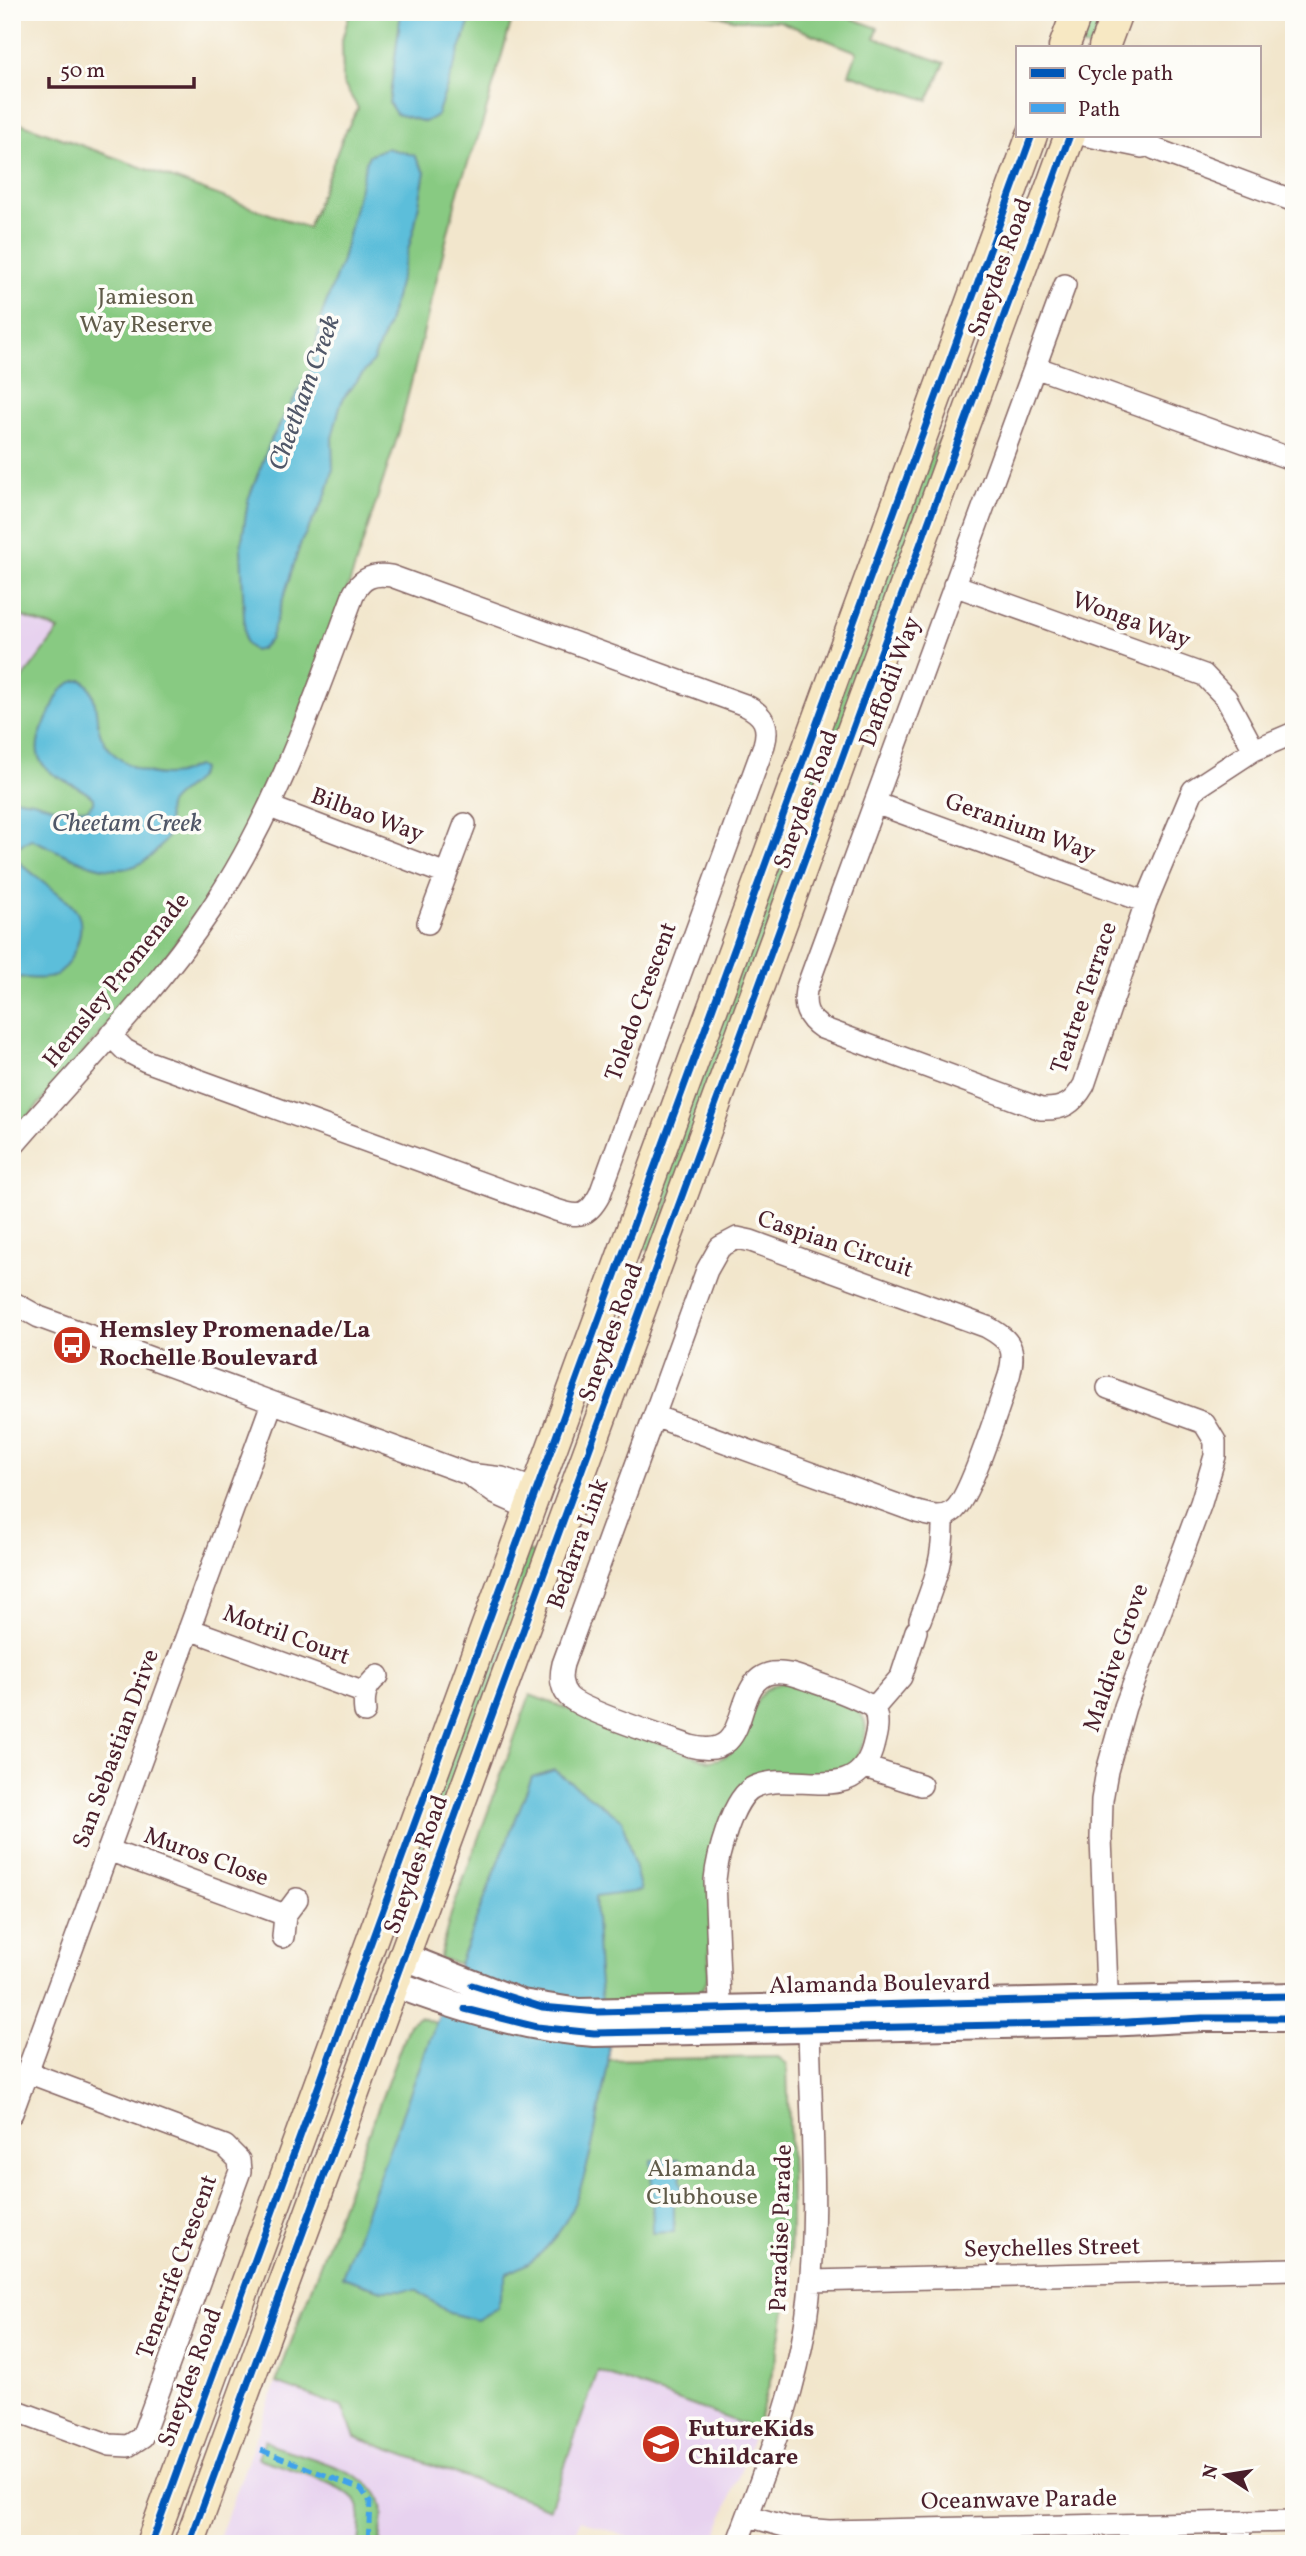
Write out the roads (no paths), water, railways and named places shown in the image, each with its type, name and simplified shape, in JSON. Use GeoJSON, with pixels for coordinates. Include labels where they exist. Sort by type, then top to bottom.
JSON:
{"type":"FeatureCollection","features":[{"type":"Feature","properties":{"kind":"main road"},"geometry":{"type":"LineString","coordinates":[[1064,46],[1077,12]]}},
{"type":"Feature","properties":{"kind":"main road"},"geometry":{"type":"LineString","coordinates":[[1104,46],[1117,12]]}},
{"type":"Feature","properties":{"kind":"main road","name":"Sneydes Road"},"geometry":{"type":"LineString","coordinates":[[150,2544],[1032,136]]}},
{"type":"Feature","properties":{"kind":"main road","name":"Sneydes Road"},"geometry":{"type":"LineString","coordinates":[[189,2544],[1070,136]]}},
{"type":"Feature","properties":{"kind":"main road"},"geometry":{"type":"LineString","coordinates":[[533,1499],[568,1511]]}},
{"type":"Feature","properties":{"kind":"main road"},"geometry":{"type":"LineString","coordinates":[[366,1957],[400,1970]]}},
{"type":"Feature","properties":{"kind":"street"},"geometry":{"type":"LineString","coordinates":[[1089,136],[1155,149]]}},
{"type":"Feature","properties":{"kind":"street"},"geometry":{"type":"LineString","coordinates":[[1131,136],[1155,149],[1294,201]]}},
{"type":"Feature","properties":{"kind":"street","name":"Daffodil Way"},"geometry":{"type":"LineString","coordinates":[[807,1015],[803,1002],[806,990],[1065,285]]}},
{"type":"Feature","properties":{"kind":"street"},"geometry":{"type":"LineString","coordinates":[[1035,367],[1294,460]]}},
{"type":"Feature","properties":{"kind":"street","name":"Hemsley Promenade"},"geometry":{"type":"LineString","coordinates":[[12,1147],[152,988],[197,930],[232,876],[270,807],[297,747],[354,593],[363,580],[371,576]]}},
{"type":"Feature","properties":{"kind":"street","name":"Toledo Crescent"},"geometry":{"type":"LineString","coordinates":[[110,1035],[125,1049],[146,1060],[556,1210],[579,1215],[586,1213],[596,1202],[764,745],[767,730],[763,717],[745,705],[391,576],[371,576]]}},
{"type":"Feature","properties":{"kind":"street","name":"Wonga Way"},"geometry":{"type":"LineString","coordinates":[[954,585],[1204,674],[1226,698],[1254,750]]}},
{"type":"Feature","properties":{"kind":"street","name":"Teatree Terrace"},"geometry":{"type":"LineString","coordinates":[[807,1015],[822,1028],[1041,1109],[1056,1110],[1076,1100],[1084,1085],[1146,902],[1193,790],[1254,750],[1294,733]]}},
{"type":"Feature","properties":{"kind":"street","name":"Geranium Way"},"geometry":{"type":"LineString","coordinates":[[875,803],[1146,902]]}},
{"type":"Feature","properties":{"kind":"street","name":"Bilbao Way"},"geometry":{"type":"LineString","coordinates":[[270,807],[446,874]]}},
{"type":"Feature","properties":{"kind":"street","name":"Bilbao Way"},"geometry":{"type":"LineString","coordinates":[[428,923],[465,824]]}},
{"type":"Feature","properties":{"kind":"street","name":"Caspian Circuit"},"geometry":{"type":"LineString","coordinates":[[654,1416],[713,1258],[727,1242],[737,1238],[751,1241],[987,1327],[1006,1339],[1013,1359],[1009,1376],[966,1494],[953,1511],[943,1516]]}},
{"type":"Feature","properties":{"kind":"street"},"geometry":{"type":"LineString","coordinates":[[12,1302],[39,1317],[468,1474],[496,1494],[533,1499]]}},
{"type":"Feature","properties":{"kind":"street"},"geometry":{"type":"LineString","coordinates":[[12,1312],[39,1317]]}},
{"type":"Feature","properties":{"kind":"street","name":"Maldive Grove"},"geometry":{"type":"LineString","coordinates":[[1108,1388],[1204,1423],[1215,1441],[1215,1455],[1204,1493],[1125,1707],[1107,1771],[1102,1800],[1101,1838],[1108,2011]]}},
{"type":"Feature","properties":{"kind":"street","name":"San Sebastian Drive"},"geometry":{"type":"LineString","coordinates":[[12,2113],[272,1403]]}},
{"type":"Feature","properties":{"kind":"street"},"geometry":{"type":"LineString","coordinates":[[654,1416],[917,1512],[943,1516],[944,1545],[939,1568],[901,1677],[874,1708],[878,1729],[865,1767],[859,1774],[839,1782],[778,1783],[754,1787],[738,1805],[717,1861],[715,1880],[721,2020]]}},
{"type":"Feature","properties":{"kind":"street","name":"Bedarra Link"},"geometry":{"type":"LineString","coordinates":[[654,1416],[563,1664],[561,1678],[565,1692],[580,1706],[690,1746],[707,1749],[729,1740],[752,1688],[761,1678],[772,1673],[794,1675],[855,1696],[874,1708]]}},
{"type":"Feature","properties":{"kind":"street","name":"Motril Court"},"geometry":{"type":"LineString","coordinates":[[189,1629],[369,1694]]}},
{"type":"Feature","properties":{"kind":"street"},"geometry":{"type":"LineString","coordinates":[[865,1767],[921,1785]]}},
{"type":"Feature","properties":{"kind":"street","name":"Muros Close"},"geometry":{"type":"LineString","coordinates":[[108,1850],[291,1907],[283,1937]]}},
{"type":"Feature","properties":{"kind":"street","name":"Alamanda Boulevard"},"geometry":{"type":"LineString","coordinates":[[400,1970],[433,1997],[465,2009],[562,2031],[616,2023],[1108,2011],[1294,1996]]}},
{"type":"Feature","properties":{"kind":"street","name":"Alamanda Boulevard"},"geometry":{"type":"LineString","coordinates":[[400,1970],[443,1973],[522,2003],[579,2012],[616,2023]]}},
{"type":"Feature","properties":{"kind":"street","name":"Alamanda Boulevard"},"geometry":{"type":"LineString","coordinates":[[1108,2011],[1202,2018],[1294,2018]]}},
{"type":"Feature","properties":{"kind":"street","name":"Paradise Parade"},"geometry":{"type":"LineString","coordinates":[[737,2544],[793,2385],[802,2346],[811,2281],[814,2218],[809,2017]]}},
{"type":"Feature","properties":{"kind":"street","name":"Tenerrife Crescent"},"geometry":{"type":"LineString","coordinates":[[12,2409],[120,2447],[128,2446],[142,2437],[240,2171],[239,2160],[225,2146],[27,2072]]}},
{"type":"Feature","properties":{"kind":"street","name":"Seychelles Street"},"geometry":{"type":"LineString","coordinates":[[811,2281],[1294,2269]]}},
{"type":"Feature","properties":{"kind":"street","name":"Oceanwave Parade"},"geometry":{"type":"LineString","coordinates":[[748,2516],[807,2530],[983,2536],[1294,2521]]}},
{"type":"Feature","properties":{"kind":"street"},"geometry":{"type":"LineString","coordinates":[[1239,2522],[1240,2544]]}},
{"type":"Feature","properties":{"kind":"water"},"geometry":{"type":"Polygon","coordinates":[[[401,12],[473,12],[437,115],[425,122],[396,114],[389,103],[401,12]]]}},
{"type":"Feature","properties":{"kind":"water","name":"Cheetham Creek"},"geometry":{"type":"Polygon","coordinates":[[[386,148],[414,155],[425,172],[415,225],[387,327],[373,361],[340,406],[332,438],[333,469],[324,500],[301,542],[270,640],[261,649],[254,651],[245,640],[241,547],[248,500],[271,440],[311,369],[322,314],[342,260],[366,162],[369,155],[386,148]]]}},
{"type":"Feature","properties":{"kind":"water","name":"Cheetam Creek"},"geometry":{"type":"Polygon","coordinates":[[[82,680],[93,695],[103,740],[119,758],[141,770],[165,775],[177,774],[197,766],[202,769],[196,780],[169,804],[169,830],[165,840],[151,857],[135,866],[102,868],[31,839],[20,845],[13,856],[73,907],[80,919],[80,930],[74,952],[60,972],[40,979],[12,977],[12,798],[56,808],[88,809],[93,802],[93,798],[85,792],[49,771],[38,755],[39,737],[62,689],[82,680]]]}},
{"type":"Feature","properties":{"kind":"water"},"geometry":{"type":"Polygon","coordinates":[[[554,1770],[622,1820],[641,1891],[595,1897],[600,1981],[609,2057],[591,2149],[575,2201],[564,2225],[549,2245],[530,2262],[507,2273],[497,2308],[477,2320],[449,2313],[416,2290],[382,2290],[342,2277],[437,2020],[532,1777],[554,1770]]]}},
{"type":"Feature","properties":{"kind":"water"},"geometry":{"type":"Polygon","coordinates":[[[679,2159],[683,2190],[681,2202],[674,2202],[674,2232],[653,2233],[651,2160],[679,2159]]]}},
{"type":"Feature","properties":{"kind":"place","name":"Hemsley Promenade/La Rochelle Boulevard"},"geometry":{"type":"Point","coordinates":[72,1345]}},
{"type":"Feature","properties":{"kind":"place","name":"FutureKids Childcare"},"geometry":{"type":"Point","coordinates":[661,2444]}},
{"type":"Feature","properties":{"kind":"park label","name":"Jamieson Way Reserve"},"geometry":{"type":"Point","coordinates":[146,312]}},
{"type":"Feature","properties":{"kind":"park label","name":"Alamanda Clubhouse"},"geometry":{"type":"Point","coordinates":[702,2184]}}]}
